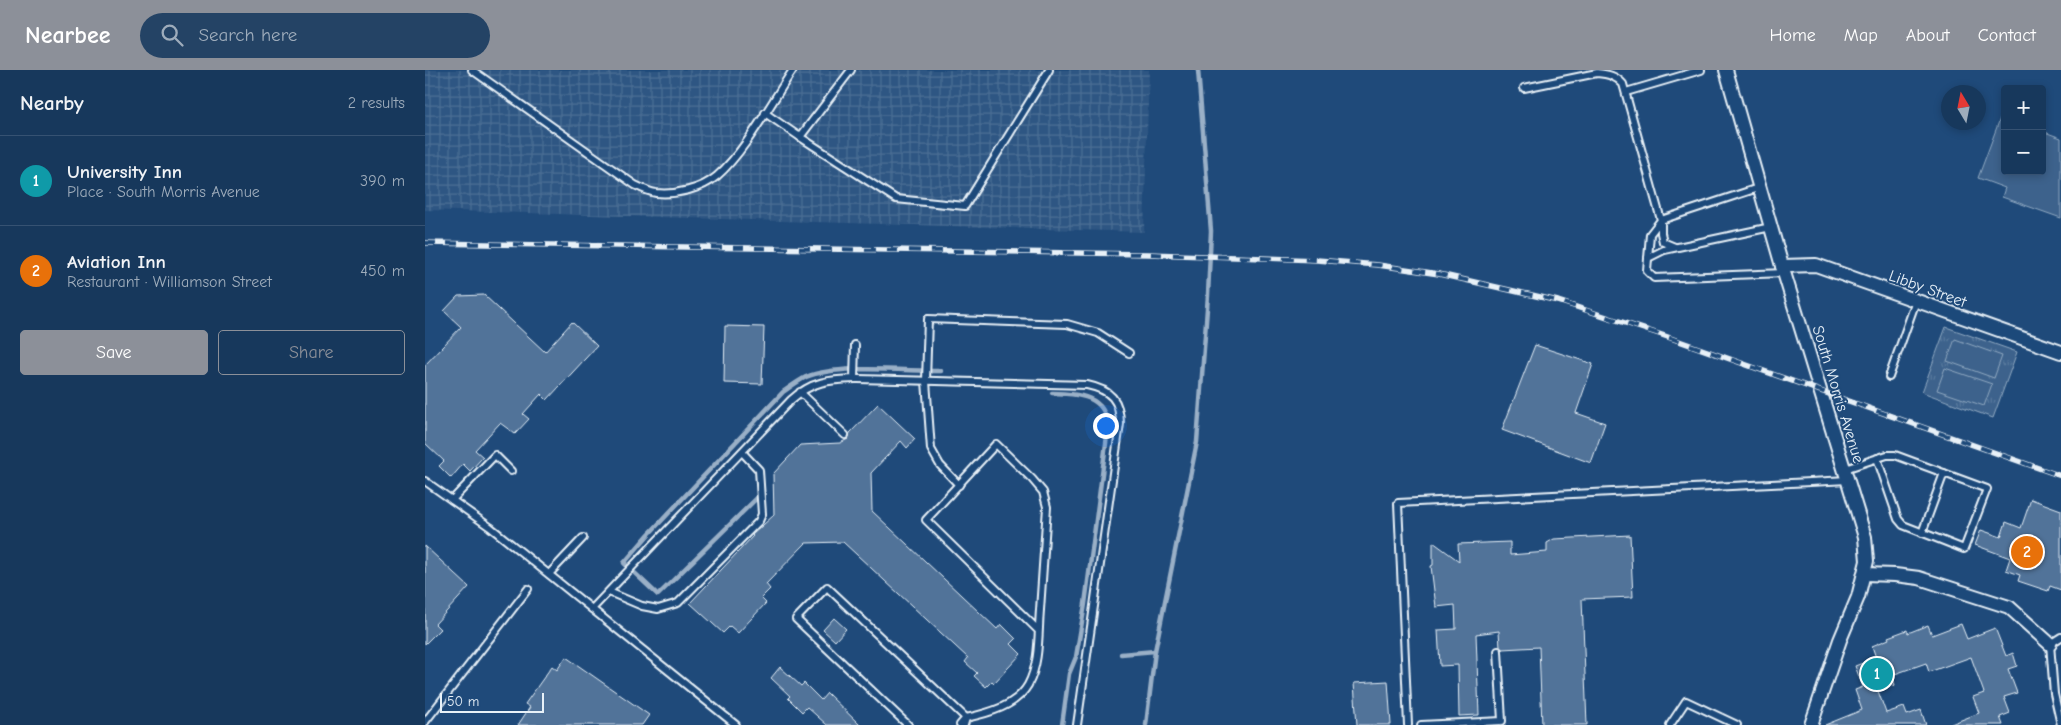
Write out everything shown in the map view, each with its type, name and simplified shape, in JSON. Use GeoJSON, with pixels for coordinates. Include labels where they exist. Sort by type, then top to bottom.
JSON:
{"type":"FeatureCollection","features":[{"type":"Feature","properties":{"kind":"street","name":"South Morris Avenue"},"geometry":{"type":"LineString","coordinates":[[1726,70],[1761,187],[1783,270],[1865,537],[1867,561],[1858,597],[1840,640],[1811,725]]}},
{"type":"Feature","properties":{"kind":"street","name":"Libby Street"},"geometry":{"type":"LineString","coordinates":[[1783,270],[1816,265],[2061,352]]}},
{"type":"Feature","properties":{"kind":"street"},"geometry":{"type":"LineString","coordinates":[[1864,574],[1919,578],[2009,607],[2050,644]]}},
{"type":"Feature","properties":{"kind":"lane"},"geometry":{"type":"LineString","coordinates":[[472,70],[614,172],[635,185],[654,193],[670,193],[693,189],[717,177],[738,153],[793,70]]}},
{"type":"Feature","properties":{"kind":"lane"},"geometry":{"type":"LineString","coordinates":[[800,137],[851,70]]}},
{"type":"Feature","properties":{"kind":"lane"},"geometry":{"type":"LineString","coordinates":[[765,112],[896,199],[965,206],[1049,70]]}},
{"type":"Feature","properties":{"kind":"lane"},"geometry":{"type":"LineString","coordinates":[[1626,92],[1701,70]]}},
{"type":"Feature","properties":{"kind":"lane"},"geometry":{"type":"LineString","coordinates":[[1524,88],[1597,73],[1607,74],[1619,79],[1626,92],[1661,220],[1663,242],[1675,248]]}},
{"type":"Feature","properties":{"kind":"lane"},"geometry":{"type":"LineString","coordinates":[[1761,187],[1661,220],[1650,234],[1647,271],[1653,278],[1783,270]]}},
{"type":"Feature","properties":{"kind":"lane"},"geometry":{"type":"LineString","coordinates":[[1649,258],[1657,252],[1772,227]]}},
{"type":"Feature","properties":{"kind":"lane"},"geometry":{"type":"LineString","coordinates":[[1889,377],[1916,301]]}},
{"type":"Feature","properties":{"kind":"lane"},"geometry":{"type":"LineString","coordinates":[[959,484],[940,465],[931,449],[928,430],[926,381],[928,319],[1067,324],[1098,334],[1129,353]]}},
{"type":"Feature","properties":{"kind":"lane"},"geometry":{"type":"LineString","coordinates":[[854,379],[855,345]]}},
{"type":"Feature","properties":{"kind":"lane"},"geometry":{"type":"LineString","coordinates":[[592,609],[741,452],[800,392],[809,386],[823,382],[854,379],[1087,385],[1108,392],[1117,406],[1119,424],[1077,725]]}},
{"type":"Feature","properties":{"kind":"lane"},"geometry":{"type":"LineString","coordinates":[[800,392],[845,435]]}},
{"type":"Feature","properties":{"kind":"lane"},"geometry":{"type":"LineString","coordinates":[[960,725],[1010,703],[1027,686],[1036,666],[1047,507],[1043,492],[996,444],[926,520],[1038,630]]}},
{"type":"Feature","properties":{"kind":"lane"},"geometry":{"type":"LineString","coordinates":[[609,592],[642,606],[658,609],[678,603],[759,521],[762,514],[759,470],[741,452]]}},
{"type":"Feature","properties":{"kind":"lane"},"geometry":{"type":"LineString","coordinates":[[452,500],[495,455],[511,471]]}},
{"type":"Feature","properties":{"kind":"lane"},"geometry":{"type":"LineString","coordinates":[[1408,725],[1398,503],[1846,474],[1877,458],[1895,455],[1987,489],[1964,549],[1903,525],[1898,519],[1877,458]]}},
{"type":"Feature","properties":{"kind":"lane"},"geometry":{"type":"LineString","coordinates":[[1922,533],[1944,473]]}},
{"type":"Feature","properties":{"kind":"lane"},"geometry":{"type":"LineString","coordinates":[[425,481],[490,527],[737,725]]}},
{"type":"Feature","properties":{"kind":"lane"},"geometry":{"type":"LineString","coordinates":[[549,574],[583,538]]}},
{"type":"Feature","properties":{"kind":"lane"},"geometry":{"type":"LineString","coordinates":[[908,725],[796,619],[827,587],[965,722]]}},
{"type":"Feature","properties":{"kind":"lane"},"geometry":{"type":"LineString","coordinates":[[425,722],[528,589]]}},
{"type":"Feature","properties":{"kind":"lane"},"geometry":{"type":"LineString","coordinates":[[2061,637],[2050,644],[2055,694],[2061,725]]}},
{"type":"Feature","properties":{"kind":"lane"},"geometry":{"type":"LineString","coordinates":[[1421,725],[1502,721],[1497,650]]}},
{"type":"Feature","properties":{"kind":"lane"},"geometry":{"type":"LineString","coordinates":[[1670,725],[1686,701],[1737,725]]}},
{"type":"Feature","properties":{"kind":"shaded area"},"geometry":{"type":"Polygon","coordinates":[[[425,70],[1149,70],[1144,232],[425,210],[425,70]]]}},
{"type":"Feature","properties":{"kind":"green space"},"geometry":{"type":"Polygon","coordinates":[[[2001,116],[2001,175],[2046,175],[2046,132],[2061,138],[2061,218],[2002,197],[2005,188],[1978,178],[2001,116]]]}},
{"type":"Feature","properties":{"kind":"green space"},"geometry":{"type":"Polygon","coordinates":[[[1946,327],[2017,352],[1993,418],[1922,392],[1946,327]]]}},
{"type":"Feature","properties":{"kind":"green space"},"geometry":{"type":"Polygon","coordinates":[[[1955,339],[2002,356],[1994,378],[1947,361],[1955,339]]]}},
{"type":"Feature","properties":{"kind":"green space"},"geometry":{"type":"Polygon","coordinates":[[[1945,368],[1992,384],[1984,406],[1937,390],[1945,368]]]}},
{"type":"Feature","properties":{"kind":"building"},"geometry":{"type":"Polygon","coordinates":[[[484,295],[545,352],[572,322],[597,346],[547,400],[541,394],[523,414],[529,419],[515,434],[500,423],[475,450],[483,457],[470,471],[463,464],[451,478],[439,466],[444,461],[425,443],[425,365],[461,327],[444,311],[458,296],[484,295]]]}},
{"type":"Feature","properties":{"kind":"building"},"geometry":{"type":"Polygon","coordinates":[[[725,326],[764,327],[762,384],[724,383],[725,326]]]}},
{"type":"Feature","properties":{"kind":"building"},"geometry":{"type":"Polygon","coordinates":[[[1535,345],[1593,364],[1576,413],[1605,423],[1591,463],[1502,430],[1535,345]]]}},
{"type":"Feature","properties":{"kind":"building"},"geometry":{"type":"Polygon","coordinates":[[[878,404],[915,439],[907,448],[901,441],[871,473],[872,511],[997,629],[1001,624],[1016,639],[1011,644],[1021,654],[994,683],[992,681],[986,687],[974,676],[977,673],[965,662],[968,658],[843,542],[806,543],[766,584],[770,589],[761,598],[766,603],[738,633],[730,626],[723,633],[690,603],[752,535],[774,515],[773,474],[800,445],[840,443],[848,439],[850,433],[878,404]]]}},
{"type":"Feature","properties":{"kind":"building"},"geometry":{"type":"Polygon","coordinates":[[[2031,499],[2061,510],[2061,590],[2050,586],[2048,591],[2018,581],[2020,575],[2006,570],[2010,558],[1975,545],[1981,530],[2001,537],[2006,522],[2021,528],[2031,499]]]}},
{"type":"Feature","properties":{"kind":"building"},"geometry":{"type":"Polygon","coordinates":[[[1630,535],[1633,597],[1582,599],[1587,725],[1542,725],[1539,647],[1502,649],[1500,647],[1499,631],[1476,634],[1479,715],[1459,716],[1458,665],[1440,666],[1438,630],[1456,629],[1455,605],[1436,607],[1431,566],[1433,565],[1433,542],[1459,561],[1458,544],[1510,542],[1510,555],[1547,552],[1547,543],[1554,539],[1630,535]]]}},
{"type":"Feature","properties":{"kind":"building"},"geometry":{"type":"Polygon","coordinates":[[[425,546],[469,587],[435,624],[440,629],[425,644],[425,546]]]}},
{"type":"Feature","properties":{"kind":"building"},"geometry":{"type":"Polygon","coordinates":[[[834,618],[846,629],[835,641],[823,630],[834,618]]]}},
{"type":"Feature","properties":{"kind":"building"},"geometry":{"type":"Polygon","coordinates":[[[1961,624],[1967,639],[1995,628],[2006,656],[2013,653],[2017,666],[2008,669],[2017,693],[2004,697],[2010,713],[2000,717],[2003,725],[1951,725],[1979,713],[1973,697],[1984,693],[1971,657],[1929,672],[1926,663],[1892,675],[1895,685],[1878,691],[1886,713],[1904,707],[1907,715],[1921,710],[1926,725],[1825,725],[1862,710],[1855,690],[1863,687],[1855,666],[1876,658],[1872,646],[1889,639],[1888,637],[1907,630],[1908,633],[1928,625],[1932,635],[1961,624]]]}},
{"type":"Feature","properties":{"kind":"building"},"geometry":{"type":"Polygon","coordinates":[[[566,657],[649,715],[642,725],[518,725],[530,707],[525,704],[552,666],[557,670],[566,657]]]}},
{"type":"Feature","properties":{"kind":"building"},"geometry":{"type":"Polygon","coordinates":[[[780,667],[801,686],[804,683],[821,700],[827,693],[860,725],[827,725],[807,707],[802,712],[788,698],[790,696],[771,678],[780,667]]]}},
{"type":"Feature","properties":{"kind":"building"},"geometry":{"type":"Polygon","coordinates":[[[1388,681],[1391,725],[1357,725],[1354,683],[1388,681]]]}},
{"type":"Feature","properties":{"kind":"waterway"},"geometry":{"type":"LineString","coordinates":[[1146,725],[1155,651],[1197,442],[1211,231],[1198,70]]}},
{"type":"Feature","properties":{"kind":"waterway"},"geometry":{"type":"LineString","coordinates":[[760,495],[658,595],[624,563],[783,392],[800,380],[820,373],[853,369],[941,371]]}},
{"type":"Feature","properties":{"kind":"waterway"},"geometry":{"type":"LineString","coordinates":[[1052,393],[1072,394],[1089,398],[1102,409],[1108,428],[1085,604],[1076,657],[1069,674],[1062,725]]}},
{"type":"Feature","properties":{"kind":"waterway"},"geometry":{"type":"LineString","coordinates":[[1121,654],[1155,651]]}},
{"type":"Feature","properties":{"kind":"railway"},"geometry":{"type":"LineString","coordinates":[[425,243],[1149,254],[1317,260],[1378,265],[1439,274],[1558,301],[1662,335],[2061,476]]}},
{"type":"Feature","properties":{"kind":"place","name":"Aviation Inn"},"geometry":{"type":"Point","coordinates":[2027,552]}},
{"type":"Feature","properties":{"kind":"place","name":"University Inn"},"geometry":{"type":"Point","coordinates":[1877,674]}}]}
